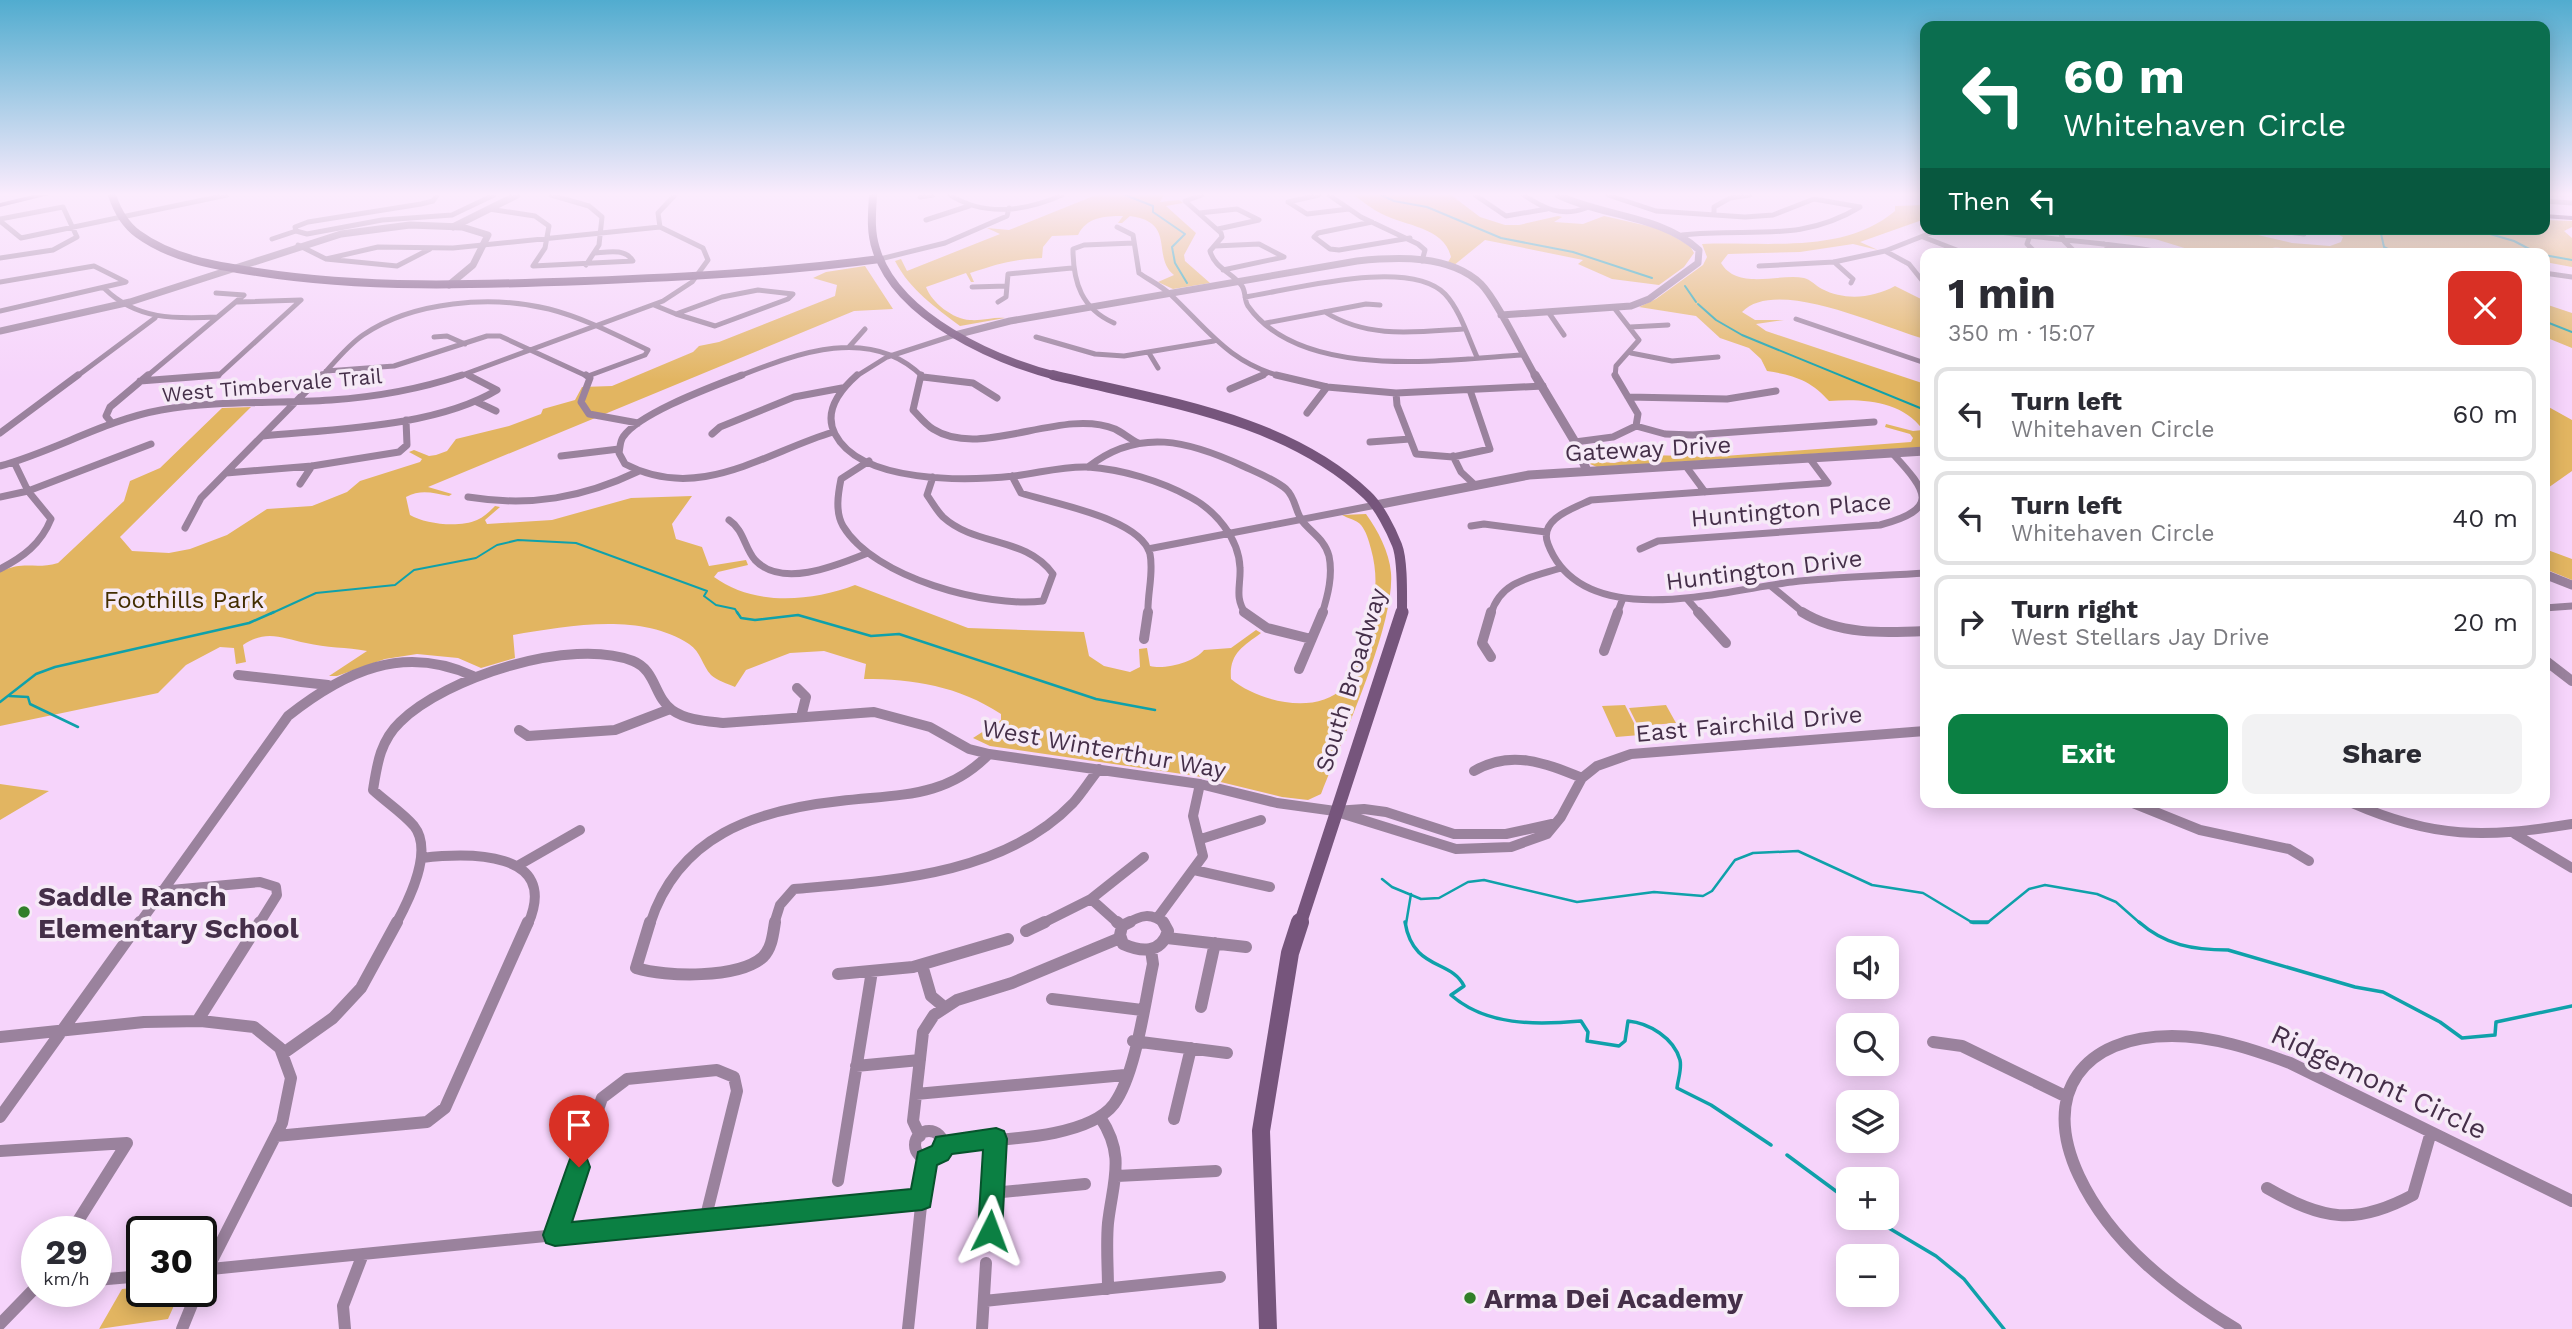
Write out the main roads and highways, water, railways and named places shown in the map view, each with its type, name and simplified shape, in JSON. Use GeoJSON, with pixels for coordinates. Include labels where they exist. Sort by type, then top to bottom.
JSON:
{"type":"FeatureCollection","features":[{"type":"Feature","properties":{"kind":"main road"},"geometry":{"type":"LineString","coordinates":[[188,257],[231,268],[329,281],[449,285],[787,271],[880,260]]}},
{"type":"Feature","properties":{"kind":"main road","name":"South Broadway"},"geometry":{"type":"LineString","coordinates":[[879,257],[899,288],[955,335],[982,350],[1024,366],[1269,433],[1331,466],[1376,505],[1396,540],[1405,588],[1402,612],[1290,953],[1264,1098],[1261,1171],[1268,1329]]}},
{"type":"Feature","properties":{"kind":"waterway"},"geometry":{"type":"LineString","coordinates":[[1174,257],[1187,283]]}},
{"type":"Feature","properties":{"kind":"waterway"},"geometry":{"type":"LineString","coordinates":[[1588,257],[1652,278]]}},
{"type":"Feature","properties":{"kind":"waterway"},"geometry":{"type":"LineString","coordinates":[[2555,257],[2572,260]]}},
{"type":"Feature","properties":{"kind":"waterway"},"geometry":{"type":"LineString","coordinates":[[1685,286],[1696,302]]}},
{"type":"Feature","properties":{"kind":"waterway"},"geometry":{"type":"LineString","coordinates":[[1698,304],[1716,320],[1742,335],[1920,408]]}},
{"type":"Feature","properties":{"kind":"waterway"},"geometry":{"type":"LineString","coordinates":[[2550,323],[2572,332]]}},
{"type":"Feature","properties":{"kind":"waterway"},"geometry":{"type":"LineString","coordinates":[[270,614],[316,593],[395,585],[414,570],[476,558],[497,545],[518,540],[576,543],[707,591],[704,596],[716,605],[735,609],[738,614]]}},
{"type":"Feature","properties":{"kind":"waterway"},"geometry":{"type":"LineString","coordinates":[[0,702],[36,674],[55,667],[249,623],[274,612]]}},
{"type":"Feature","properties":{"kind":"waterway"},"geometry":{"type":"LineString","coordinates":[[737,612],[741,618],[755,620],[798,615],[871,636],[899,634],[1096,699],[1155,710]]}},
{"type":"Feature","properties":{"kind":"waterway"},"geometry":{"type":"LineString","coordinates":[[9,696],[28,697],[30,704],[78,727]]}},
{"type":"Feature","properties":{"kind":"waterway"},"geometry":{"type":"LineString","coordinates":[[1411,895],[1421,899],[1439,898],[1468,882],[1484,880],[1577,902],[1654,892],[1703,896],[1712,891],[1735,860],[1753,853],[1798,851],[1872,885],[1923,893],[1971,922]]}},
{"type":"Feature","properties":{"kind":"waterway"},"geometry":{"type":"LineString","coordinates":[[1382,879],[1392,887],[1411,895]]}},
{"type":"Feature","properties":{"kind":"waterway"},"geometry":{"type":"LineString","coordinates":[[1971,922],[1987,923],[2029,889],[2045,885],[2097,894],[2116,902],[2141,924]]}},
{"type":"Feature","properties":{"kind":"waterway"},"geometry":{"type":"LineString","coordinates":[[1406,924],[1411,895]]}},
{"type":"Feature","properties":{"kind":"waterway"},"geometry":{"type":"LineString","coordinates":[[1405,922],[1409,938],[1416,949],[1458,978],[1464,986],[1451,995],[1465,1005],[1480,1013],[1512,1021],[1581,1021],[1588,1032],[1587,1041],[1619,1046],[1625,1041],[1628,1021],[1652,1028],[1677,1052],[1681,1067],[1677,1088],[1711,1105],[1771,1145]]}},
{"type":"Feature","properties":{"kind":"waterway"},"geometry":{"type":"LineString","coordinates":[[1971,922],[1988,922]]}},
{"type":"Feature","properties":{"kind":"waterway"},"geometry":{"type":"LineString","coordinates":[[2139,922],[2159,936],[2180,945],[2228,950],[2355,987],[2383,992],[2440,1022],[2462,1038],[2495,1035],[2496,1022],[2572,1006]]}},
{"type":"Feature","properties":{"kind":"waterway"},"geometry":{"type":"LineString","coordinates":[[1787,1155],[1836,1191]]}},
{"type":"Feature","properties":{"kind":"waterway"},"geometry":{"type":"LineString","coordinates":[[1892,1230],[1936,1256],[1964,1279],[2004,1329]]}},
{"type":"Feature","properties":{"kind":"place","name":"Saddle Ranch Elementary School"},"geometry":{"type":"Point","coordinates":[24,912]}},
{"type":"Feature","properties":{"kind":"place","name":"Arma Dei Academy"},"geometry":{"type":"Point","coordinates":[1470,1298]}},
{"type":"Feature","properties":{"kind":"park label","name":"Foothills Park"},"geometry":{"type":"Point","coordinates":[184,600]}}]}
